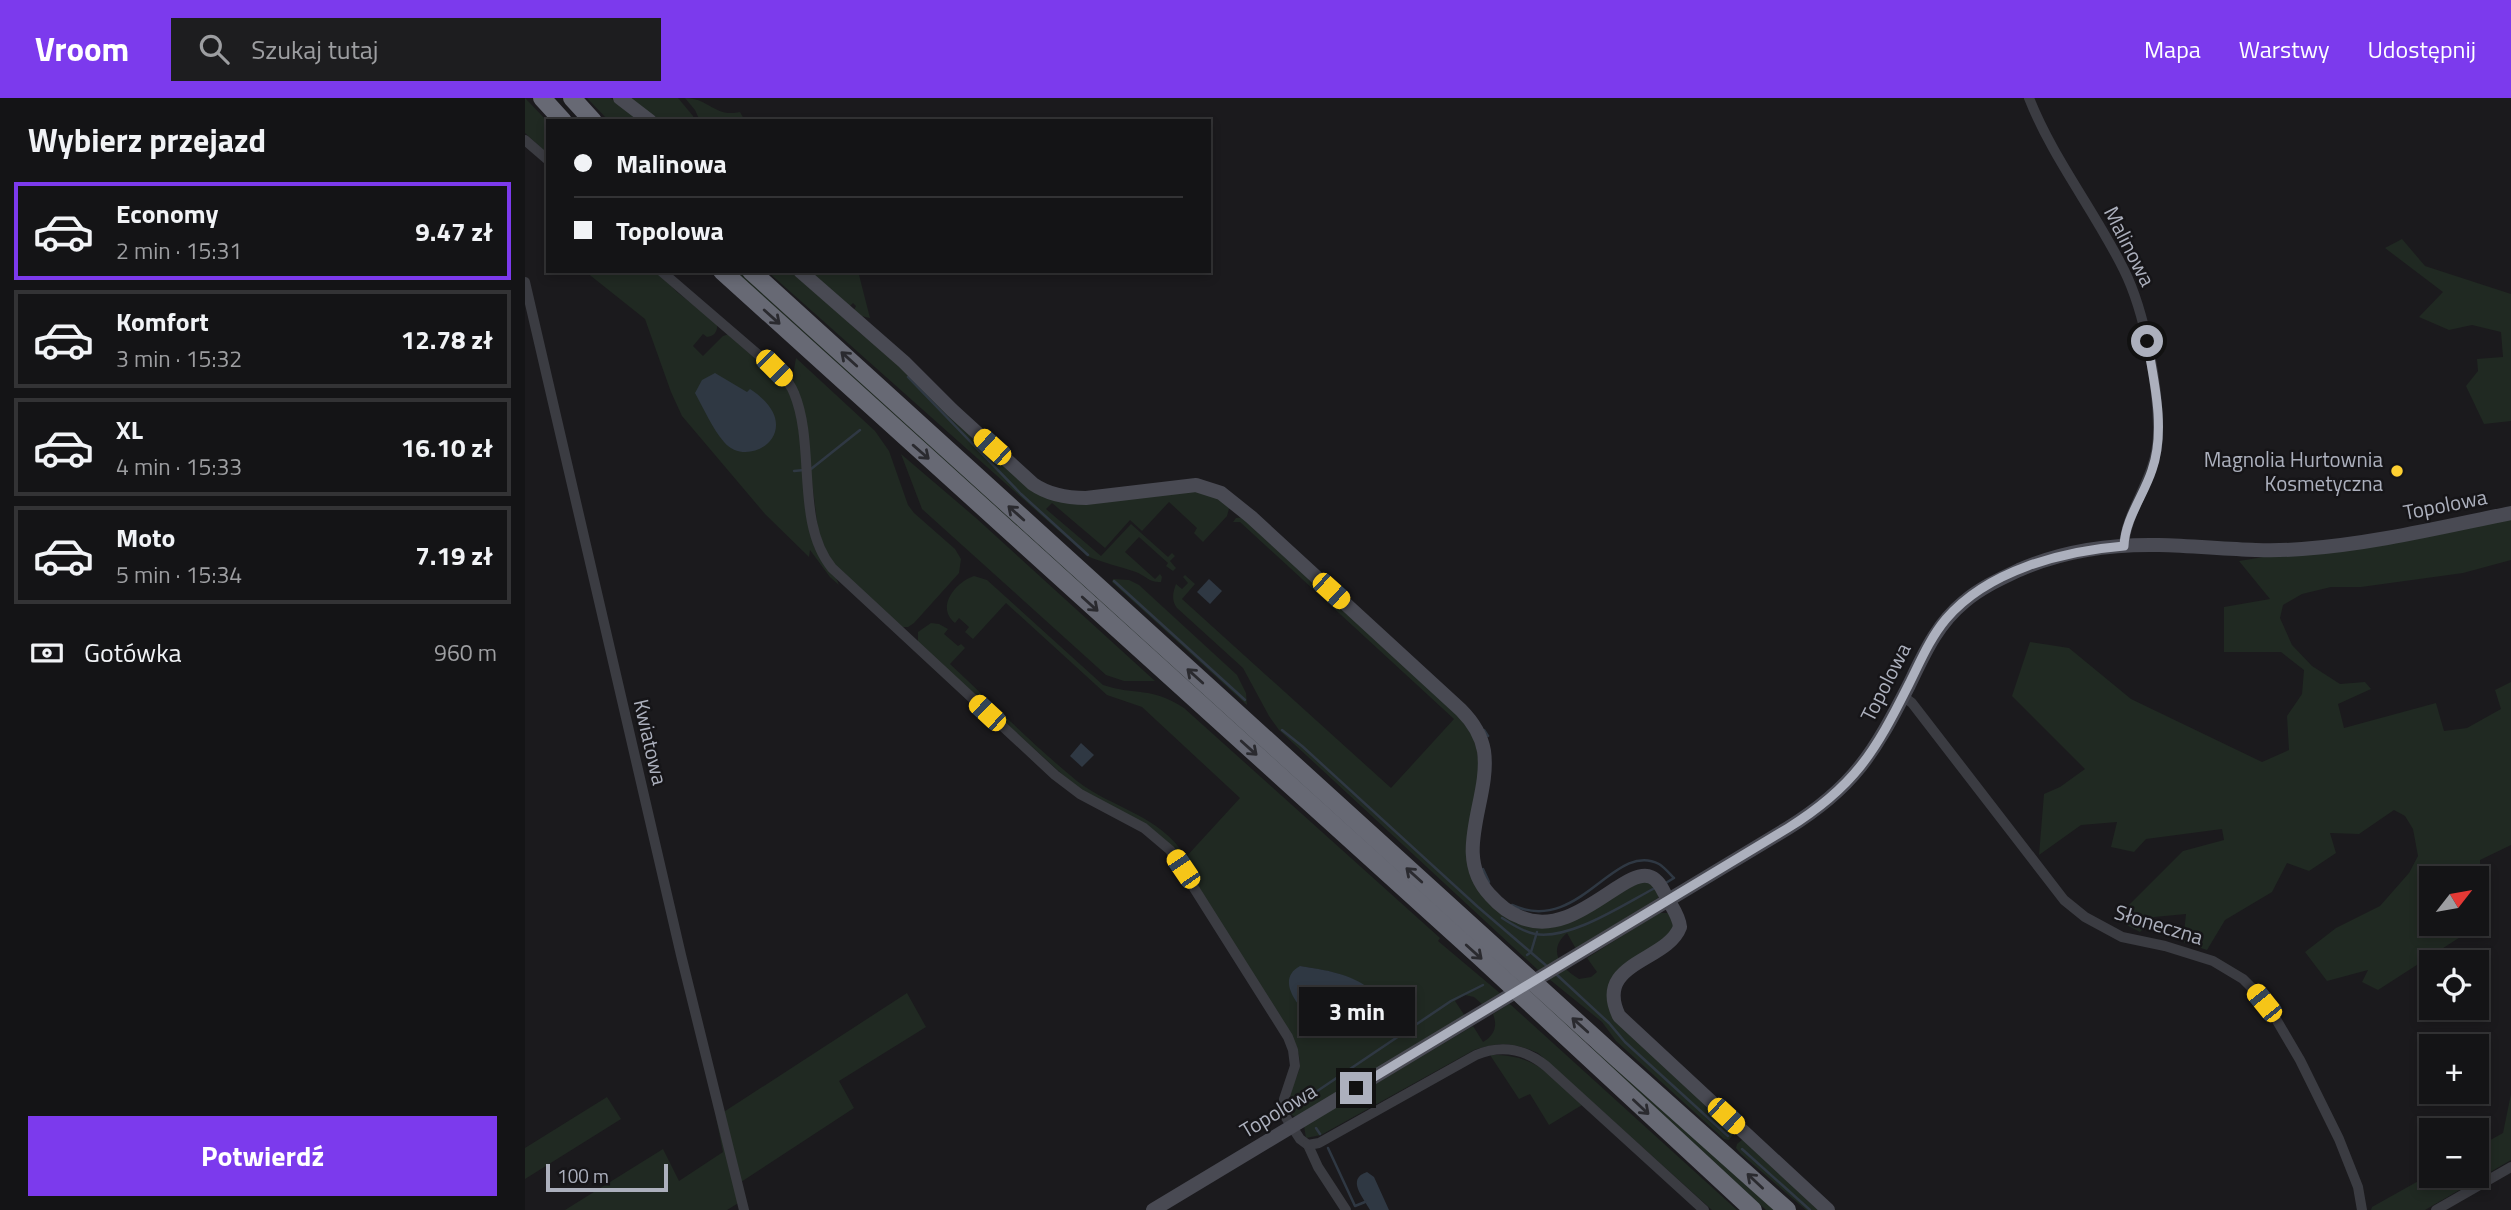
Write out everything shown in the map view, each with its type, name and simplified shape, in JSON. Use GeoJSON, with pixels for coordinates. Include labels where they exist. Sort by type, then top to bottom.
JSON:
{"type":"FeatureCollection","features":[{"type":"Feature","properties":{"kind":"highway"},"geometry":{"type":"LineString","coordinates":[[542,98],[561,119]]}},
{"type":"Feature","properties":{"kind":"highway"},"geometry":{"type":"LineString","coordinates":[[572,98],[591,119]]}},
{"type":"Feature","properties":{"kind":"highway"},"geometry":{"type":"LineString","coordinates":[[724,273],[869,407],[976,500],[1469,947],[1753,1210]]}},
{"type":"Feature","properties":{"kind":"highway"},"geometry":{"type":"LineString","coordinates":[[753,273],[1787,1210]]}},
{"type":"Feature","properties":{"kind":"street"},"geometry":{"type":"LineString","coordinates":[[620,98],[647,119]]}},
{"type":"Feature","properties":{"kind":"street","name":"Malinowa"},"geometry":{"type":"LineString","coordinates":[[2029,98],[2047,137],[2124,269],[2143,323],[2157,418],[2157,446],[2152,470],[2127,529],[2124,546]]}},
{"type":"Feature","properties":{"kind":"street"},"geometry":{"type":"LineString","coordinates":[[525,140],[546,158]]}},
{"type":"Feature","properties":{"kind":"street"},"geometry":{"type":"LineString","coordinates":[[663,273],[774,368],[794,391],[803,426],[815,535],[821,553],[832,568],[1055,775],[1080,794],[1150,832],[1170,850],[1291,1044],[1295,1066],[1283,1105],[1285,1116],[1308,1145],[1318,1167],[1346,1210]]}},
{"type":"Feature","properties":{"kind":"street"},"geometry":{"type":"LineString","coordinates":[[802,273],[904,362],[1033,484],[1044,491],[1079,498],[1196,485],[1221,493],[1251,517],[1461,710],[1475,726],[1482,742],[1485,761],[1473,834],[1472,860],[1486,891],[1506,909],[1518,917],[1532,921],[1561,920],[1644,875],[1657,881],[1679,921],[1679,930],[1673,939],[1622,974],[1614,992],[1617,1012],[1631,1029],[1828,1210]]}},
{"type":"Feature","properties":{"kind":"street","name":"Kwiatowa"},"geometry":{"type":"LineString","coordinates":[[525,282],[684,968],[744,1210]]}},
{"type":"Feature","properties":{"kind":"street","name":"Topolowa"},"geometry":{"type":"LineString","coordinates":[[1153,1210],[1798,822],[1842,789],[1871,754],[1934,635],[1954,610],[1972,595],[1998,580],[2037,563],[2090,550],[2167,545],[2276,550],[2317,548],[2511,513]]}},
{"type":"Feature","properties":{"kind":"street","name":"Słoneczna"},"geometry":{"type":"LineString","coordinates":[[1903,696],[1911,702],[2064,901],[2085,917],[2122,937],[2165,946],[2213,961],[2243,979],[2255,991],[2295,1049],[2333,1127],[2358,1187],[2362,1210]]}},
{"type":"Feature","properties":{"kind":"street"},"geometry":{"type":"LineString","coordinates":[[1308,1145],[1328,1138],[1476,1055],[1496,1049],[1514,1049],[1546,1066],[1705,1210]]}},
{"type":"Feature","properties":{"kind":"street"},"geometry":{"type":"LineString","coordinates":[[2436,1210],[2511,1167]]}},
{"type":"Feature","properties":{"kind":"shaded area"},"geometry":{"type":"Polygon","coordinates":[[[525,98],[546,120],[546,152],[525,133],[525,98]]]}},
{"type":"Feature","properties":{"kind":"shaded area"},"geometry":{"type":"Polygon","coordinates":[[[587,98],[610,98],[642,119],[607,119],[587,98]]]}},
{"type":"Feature","properties":{"kind":"shaded area"},"geometry":{"type":"Polygon","coordinates":[[[626,98],[678,98],[694,119],[655,119],[626,98]]]}},
{"type":"Feature","properties":{"kind":"shaded area"},"geometry":{"type":"Polygon","coordinates":[[[685,98],[700,101],[724,112],[740,112],[744,119],[699,119],[685,98]]]}},
{"type":"Feature","properties":{"kind":"shaded area"},"geometry":{"type":"Polygon","coordinates":[[[2402,239],[2425,266],[2511,294],[2511,421],[2484,424],[2466,386],[2478,371],[2477,359],[2503,357],[2501,332],[2472,325],[2449,330],[2419,317],[2443,292],[2385,248],[2402,239]]]}},
{"type":"Feature","properties":{"kind":"shaded area"},"geometry":{"type":"Polygon","coordinates":[[[587,273],[658,273],[677,292],[717,323],[714,334],[707,337],[703,334],[693,346],[703,356],[723,336],[729,334],[784,384],[796,406],[815,549],[839,585],[810,550],[809,557],[765,514],[682,416],[645,319],[587,273]]]}},
{"type":"Feature","properties":{"kind":"shaded area"},"geometry":{"type":"Polygon","coordinates":[[[733,273],[742,273],[785,311],[1588,1040],[1586,1043],[1591,1048],[1594,1045],[1776,1210],[1766,1210],[733,273]]]}},
{"type":"Feature","properties":{"kind":"shaded area"},"geometry":{"type":"Polygon","coordinates":[[[769,273],[796,273],[860,333],[887,353],[1041,492],[1202,490],[1230,505],[1227,516],[1203,542],[1194,533],[1197,528],[1169,502],[1142,531],[1130,520],[1105,548],[1052,503],[1046,509],[1101,556],[1131,524],[1168,557],[1172,553],[1175,556],[1170,561],[1176,568],[1173,571],[1166,566],[1168,563],[1139,537],[1125,552],[1155,579],[1160,574],[1161,582],[1087,556],[769,273]]]}},
{"type":"Feature","properties":{"kind":"shaded area"},"geometry":{"type":"Polygon","coordinates":[[[806,273],[859,273],[870,318],[861,316],[854,310],[856,306],[853,303],[849,307],[806,273]]]}},
{"type":"Feature","properties":{"kind":"shaded area"},"geometry":{"type":"Polygon","coordinates":[[[796,358],[875,431],[889,451],[908,505],[955,549],[961,559],[959,573],[908,627],[900,627],[829,559],[818,530],[802,402],[792,381],[796,358]]]}},
{"type":"Feature","properties":{"kind":"shaded area"},"geometry":{"type":"Polygon","coordinates":[[[901,454],[976,518],[1155,681],[1124,681],[1106,675],[922,509],[901,454]]]}},
{"type":"Feature","properties":{"kind":"shaded area"},"geometry":{"type":"Polygon","coordinates":[[[1244,517],[1462,716],[1471,731],[1478,762],[1476,794],[1466,844],[1471,877],[1543,927],[1639,881],[1650,882],[1658,891],[1658,898],[1576,949],[1567,933],[1558,946],[1558,958],[1566,970],[1579,979],[1591,977],[1597,972],[1587,958],[1659,913],[1669,913],[1674,928],[1608,999],[1733,1129],[1734,1133],[1729,1140],[1724,1139],[1616,1041],[1602,1022],[1538,970],[1279,730],[1243,668],[1177,608],[1173,599],[1174,590],[1176,584],[1182,589],[1188,583],[1183,577],[1185,575],[1195,584],[1182,599],[1391,788],[1454,719],[1240,522],[1233,522],[1236,518],[1244,517]]]}},
{"type":"Feature","properties":{"kind":"shaded area"},"geometry":{"type":"Polygon","coordinates":[[[2511,517],[2511,560],[2463,573],[2361,587],[2331,587],[2302,594],[2283,605],[2280,618],[2292,645],[2312,666],[2340,684],[2365,682],[2371,689],[2338,704],[2344,728],[2436,703],[2444,731],[2467,728],[2501,709],[2495,690],[2511,682],[2511,845],[2480,860],[2480,866],[2419,866],[2419,936],[2462,936],[2440,950],[2419,950],[2419,964],[2378,990],[2362,982],[2368,970],[2327,981],[2305,952],[2336,928],[2380,906],[2409,873],[2418,856],[2413,829],[2405,816],[2394,810],[2359,834],[2330,833],[2336,853],[2309,871],[2287,863],[2272,892],[2225,920],[2207,950],[2183,942],[2186,914],[2154,917],[2140,932],[2115,919],[2183,851],[2224,840],[2222,829],[2146,839],[2134,852],[2111,847],[2117,822],[2081,825],[2039,855],[2044,794],[2060,787],[2085,769],[2012,696],[2030,642],[2069,648],[2131,699],[2262,762],[2289,750],[2287,716],[2302,694],[2304,670],[2281,652],[2224,652],[2224,607],[2270,599],[2239,561],[2511,517]]]}},
{"type":"Feature","properties":{"kind":"shaded area"},"geometry":{"type":"Polygon","coordinates":[[[974,576],[987,580],[1103,685],[1153,694],[1184,708],[1440,938],[1438,941],[1501,994],[1483,1005],[1474,997],[1465,995],[1455,1001],[1465,1016],[1297,1118],[1291,1114],[1288,1108],[1289,1094],[1300,1066],[1295,1043],[1167,843],[1075,786],[918,643],[918,632],[931,623],[948,629],[944,634],[958,646],[961,644],[965,648],[950,664],[1077,781],[1149,821],[1163,831],[1186,857],[1240,798],[1142,707],[1107,695],[1006,603],[973,639],[965,632],[969,627],[959,618],[955,623],[947,610],[950,596],[967,579],[974,576]],[[1300,966],[1321,1026],[1346,1034],[1360,1033],[1374,1024],[1380,1016],[1377,997],[1360,983],[1331,972],[1300,966]]]}},
{"type":"Feature","properties":{"kind":"shaded area"},"geometry":{"type":"Polygon","coordinates":[[[1113,579],[1129,580],[1139,585],[1237,675],[1246,693],[1247,705],[1112,582],[1113,579]]]}},
{"type":"Feature","properties":{"kind":"shaded area"},"geometry":{"type":"Polygon","coordinates":[[[907,993],[926,1027],[839,1081],[854,1108],[741,1182],[745,1199],[727,1210],[565,1210],[663,1149],[679,1181],[723,1152],[716,1117],[907,993]]]}},
{"type":"Feature","properties":{"kind":"shaded area"},"geometry":{"type":"Polygon","coordinates":[[[1509,1004],[1737,1210],[1712,1210],[1538,1053],[1513,1045],[1474,1050],[1321,1135],[1306,1138],[1304,1126],[1473,1026],[1483,1042],[1487,1040],[1495,1027],[1493,1014],[1509,1004]]]}},
{"type":"Feature","properties":{"kind":"shaded area"},"geometry":{"type":"Polygon","coordinates":[[[1490,1055],[1520,1058],[1531,1063],[1551,1076],[1582,1105],[1549,1125],[1530,1094],[1519,1099],[1490,1055]]]}},
{"type":"Feature","properties":{"kind":"shaded area"},"geometry":{"type":"Polygon","coordinates":[[[2511,1094],[2511,1160],[2489,1173],[2489,1141],[2503,1133],[2511,1094]]]}},
{"type":"Feature","properties":{"kind":"shaded area"},"geometry":{"type":"Polygon","coordinates":[[[607,1097],[621,1119],[525,1179],[525,1148],[607,1097]]]}},
{"type":"Feature","properties":{"kind":"shaded area"},"geometry":{"type":"Polygon","coordinates":[[[1743,1139],[1818,1210],[1806,1210],[1741,1154],[1736,1148],[1743,1139]]]}},
{"type":"Feature","properties":{"kind":"shaded area"},"geometry":{"type":"Polygon","coordinates":[[[2419,1181],[2419,1188],[2463,1188],[2425,1210],[2371,1210],[2419,1181]]]}},
{"type":"Feature","properties":{"kind":"water"},"geometry":{"type":"Polygon","coordinates":[[[715,373],[747,392],[750,389],[767,404],[775,418],[775,431],[769,442],[759,449],[747,452],[735,450],[724,442],[712,425],[695,393],[702,380],[715,373]]]}},
{"type":"Feature","properties":{"kind":"water"},"geometry":{"type":"Polygon","coordinates":[[[1209,579],[1222,591],[1210,604],[1197,592],[1209,579]]]}},
{"type":"Feature","properties":{"kind":"water"},"geometry":{"type":"Polygon","coordinates":[[[1081,743],[1094,755],[1082,767],[1070,756],[1081,743]]]}},
{"type":"Feature","properties":{"kind":"water"},"geometry":{"type":"Polygon","coordinates":[[[1300,966],[1346,976],[1363,984],[1371,990],[1380,1006],[1376,1022],[1363,1033],[1355,1035],[1346,1035],[1320,1025],[1293,997],[1289,980],[1292,972],[1300,966]]]}},
{"type":"Feature","properties":{"kind":"water"},"geometry":{"type":"Polygon","coordinates":[[[1367,1172],[1374,1177],[1389,1210],[1370,1210],[1360,1194],[1358,1179],[1367,1172]]]}},
{"type":"Feature","properties":{"kind":"waterway"},"geometry":{"type":"LineString","coordinates":[[908,377],[1021,494],[1088,555]]}},
{"type":"Feature","properties":{"kind":"waterway"},"geometry":{"type":"LineString","coordinates":[[811,469],[860,430]]}},
{"type":"Feature","properties":{"kind":"waterway"},"geometry":{"type":"LineString","coordinates":[[794,471],[804,470]]}},
{"type":"Feature","properties":{"kind":"waterway"},"geometry":{"type":"LineString","coordinates":[[1114,581],[1245,700]]}},
{"type":"Feature","properties":{"kind":"waterway"},"geometry":{"type":"LineString","coordinates":[[1282,730],[1549,968]]}},
{"type":"Feature","properties":{"kind":"waterway"},"geometry":{"type":"LineString","coordinates":[[1484,730],[1488,736]]}},
{"type":"Feature","properties":{"kind":"waterway"},"geometry":{"type":"LineString","coordinates":[[1512,905],[1536,911],[1557,908],[1576,899],[1626,865],[1643,860],[1659,864],[1674,878],[1664,884]]}},
{"type":"Feature","properties":{"kind":"waterway"},"geometry":{"type":"LineString","coordinates":[[1483,869],[1489,882]]}},
{"type":"Feature","properties":{"kind":"waterway"},"geometry":{"type":"LineString","coordinates":[[1502,918],[1535,934],[1565,932],[1597,919],[1655,888]]}},
{"type":"Feature","properties":{"kind":"waterway"},"geometry":{"type":"LineString","coordinates":[[1527,955],[1531,952],[1537,932]]}},
{"type":"Feature","properties":{"kind":"waterway"},"geometry":{"type":"LineString","coordinates":[[1556,974],[1609,1023],[1625,1042],[1728,1136]]}},
{"type":"Feature","properties":{"kind":"waterway"},"geometry":{"type":"LineString","coordinates":[[1292,1108],[1451,1001],[1483,985]]}},
{"type":"Feature","properties":{"kind":"waterway"},"geometry":{"type":"LineString","coordinates":[[1316,1128],[1320,1134]]}},
{"type":"Feature","properties":{"kind":"waterway"},"geometry":{"type":"LineString","coordinates":[[1328,1148],[1355,1206],[1365,1202]]}},
{"type":"Feature","properties":{"kind":"waterway"},"geometry":{"type":"LineString","coordinates":[[1742,1149],[1810,1210]]}},
{"type":"Feature","properties":{"kind":"place","name":"Magnolia Hurtownia Kosmetyczna"},"geometry":{"type":"Point","coordinates":[2397,471]}},
{"type":"Feature","properties":{"kind":"route"},"geometry":{"type":"LineString","coordinates":[[1356,1088],[1788,828],[1831,798],[1851,780],[1867,759],[1934,635],[1949,615],[1967,599],[1998,580],[2037,563],[2090,550],[2124,546],[2127,529],[2152,470],[2157,446],[2157,418],[2147,341]]}}]}
